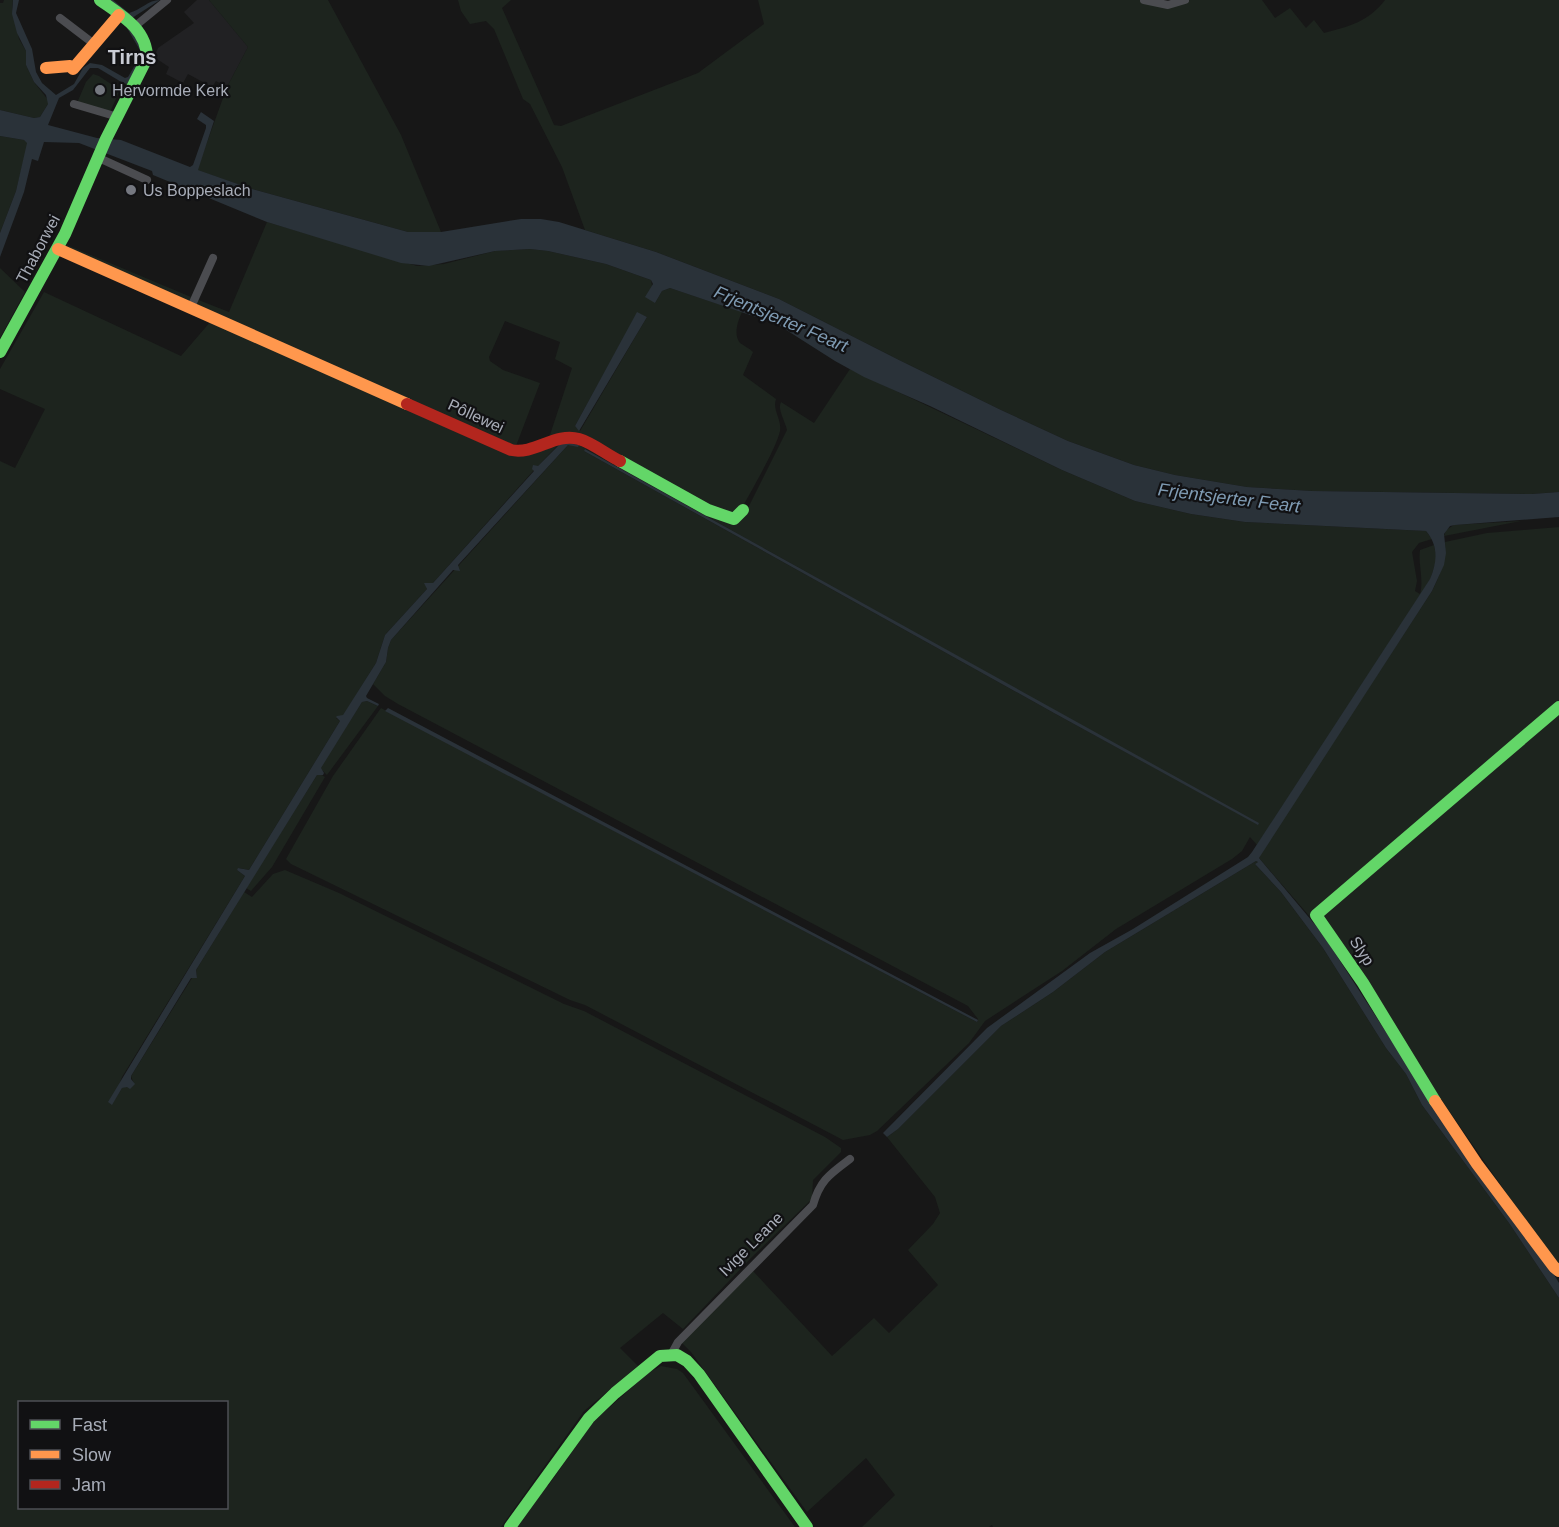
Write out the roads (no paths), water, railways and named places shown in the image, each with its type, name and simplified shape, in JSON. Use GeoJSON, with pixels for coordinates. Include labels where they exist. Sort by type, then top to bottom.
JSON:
{"type":"FeatureCollection","features":[{"type":"Feature","properties":{"kind":"street"},"geometry":{"type":"LineString","coordinates":[[100,0],[134,27],[167,0]]}},
{"type":"Feature","properties":{"kind":"street"},"geometry":{"type":"LineString","coordinates":[[1144,0],[1168,4],[1185,0]]}},
{"type":"Feature","properties":{"kind":"street"},"geometry":{"type":"LineString","coordinates":[[46,68],[70,66],[73,69],[119,15]]}},
{"type":"Feature","properties":{"kind":"street"},"geometry":{"type":"LineString","coordinates":[[60,18],[94,44]]}},
{"type":"Feature","properties":{"kind":"street","name":"Thaborwei"},"geometry":{"type":"LineString","coordinates":[[0,352],[58,249],[102,149],[147,58],[148,48],[134,27]]}},
{"type":"Feature","properties":{"kind":"street"},"geometry":{"type":"LineString","coordinates":[[74,104],[118,117]]}},
{"type":"Feature","properties":{"kind":"street"},"geometry":{"type":"LineString","coordinates":[[102,149],[147,180]]}},
{"type":"Feature","properties":{"kind":"street","name":"Pôllewei"},"geometry":{"type":"LineString","coordinates":[[58,249],[511,450],[523,452],[559,438],[579,439],[708,510],[734,519],[743,510]]}},
{"type":"Feature","properties":{"kind":"street"},"geometry":{"type":"LineString","coordinates":[[191,307],[213,258]]}},
{"type":"Feature","properties":{"kind":"street","name":"Slyp"},"geometry":{"type":"LineString","coordinates":[[1559,706],[1316,915],[1363,983],[1435,1101],[1507,1206],[1554,1268],[1559,1271]]}},
{"type":"Feature","properties":{"kind":"street","name":"Ivige Leane"},"geometry":{"type":"LineString","coordinates":[[510,1527],[577,1433],[596,1411],[660,1356],[672,1353],[678,1342],[813,1205],[817,1190],[824,1178],[850,1159]]}},
{"type":"Feature","properties":{"kind":"street"},"geometry":{"type":"LineString","coordinates":[[672,1353],[682,1356],[699,1374],[807,1527]]}},
{"type":"Feature","properties":{"kind":"water","name":"Frjentsjerter Feart"},"geometry":{"type":"Polygon","coordinates":[[[13,0],[19,0],[16,13],[32,49],[36,72],[42,83],[56,95],[74,84],[83,68],[90,63],[102,65],[125,78],[128,77],[141,52],[139,62],[127,84],[98,68],[90,68],[73,90],[59,98],[48,125],[97,138],[121,140],[190,167],[193,165],[206,128],[206,125],[197,119],[201,112],[214,121],[198,170],[252,189],[408,232],[441,232],[521,219],[541,219],[559,222],[656,252],[779,299],[899,360],[1068,441],[1134,465],[1175,475],[1247,487],[1312,491],[1532,494],[1559,492],[1559,517],[1450,526],[1444,534],[1446,553],[1444,565],[1432,591],[1259,858],[1322,933],[1435,1108],[1550,1268],[1559,1283],[1559,1298],[1509,1223],[1422,1105],[1406,1074],[1386,1048],[1323,948],[1281,892],[1255,864],[1258,862],[1256,861],[1105,952],[1053,992],[1001,1026],[898,1129],[887,1137],[883,1133],[987,1028],[1090,953],[1133,929],[1248,857],[1430,579],[1436,555],[1433,543],[1426,531],[1245,522],[1191,514],[1135,501],[1062,470],[930,406],[864,377],[780,326],[670,288],[662,291],[655,303],[645,297],[653,284],[651,280],[606,264],[530,249],[495,251],[429,266],[401,263],[267,222],[153,175],[152,171],[79,143],[44,142],[38,161],[32,159],[24,192],[0,257],[0,233],[16,191],[27,143],[24,140],[0,136],[0,110],[34,118],[40,117],[48,104],[46,95],[34,82],[26,65],[26,51],[17,33],[12,14],[13,0]]]}},
{"type":"Feature","properties":{"kind":"water"},"geometry":{"type":"Polygon","coordinates":[[[107,0],[113,0],[129,13],[160,0],[132,18],[107,0]]]}},
{"type":"Feature","properties":{"kind":"water"},"geometry":{"type":"Polygon","coordinates":[[[127,28],[139,42],[141,52],[127,28]]]}},
{"type":"Feature","properties":{"kind":"water"},"geometry":{"type":"Polygon","coordinates":[[[637,312],[647,317],[579,431],[575,426],[637,312]]]}},
{"type":"Feature","properties":{"kind":"water"},"geometry":{"type":"Polygon","coordinates":[[[562,442],[579,445],[578,447],[568,445],[458,565],[460,571],[453,570],[391,640],[386,662],[366,696],[379,704],[378,706],[367,701],[362,702],[321,768],[323,775],[317,775],[196,970],[197,978],[191,978],[131,1076],[135,1084],[130,1089],[122,1088],[112,1105],[108,1102],[245,876],[237,870],[238,868],[249,870],[340,721],[336,717],[343,715],[376,663],[385,635],[427,589],[424,583],[433,583],[534,471],[533,465],[538,466],[562,442]]]}},
{"type":"Feature","properties":{"kind":"water"},"geometry":{"type":"Polygon","coordinates":[[[585,449],[1259,823],[1258,825],[584,451],[585,449]]]}},
{"type":"Feature","properties":{"kind":"water"},"geometry":{"type":"Polygon","coordinates":[[[388,708],[978,1020],[977,1022],[385,711],[388,708]]]}},
{"type":"Feature","properties":{"kind":"place","name":"Hervormde Kerk"},"geometry":{"type":"Point","coordinates":[100,90]}},
{"type":"Feature","properties":{"kind":"place","name":"Us Boppeslach"},"geometry":{"type":"Point","coordinates":[131,190]}},
{"type":"Feature","properties":{"kind":"district","name":"Tirns"},"geometry":{"type":"Point","coordinates":[132,57]}}]}
